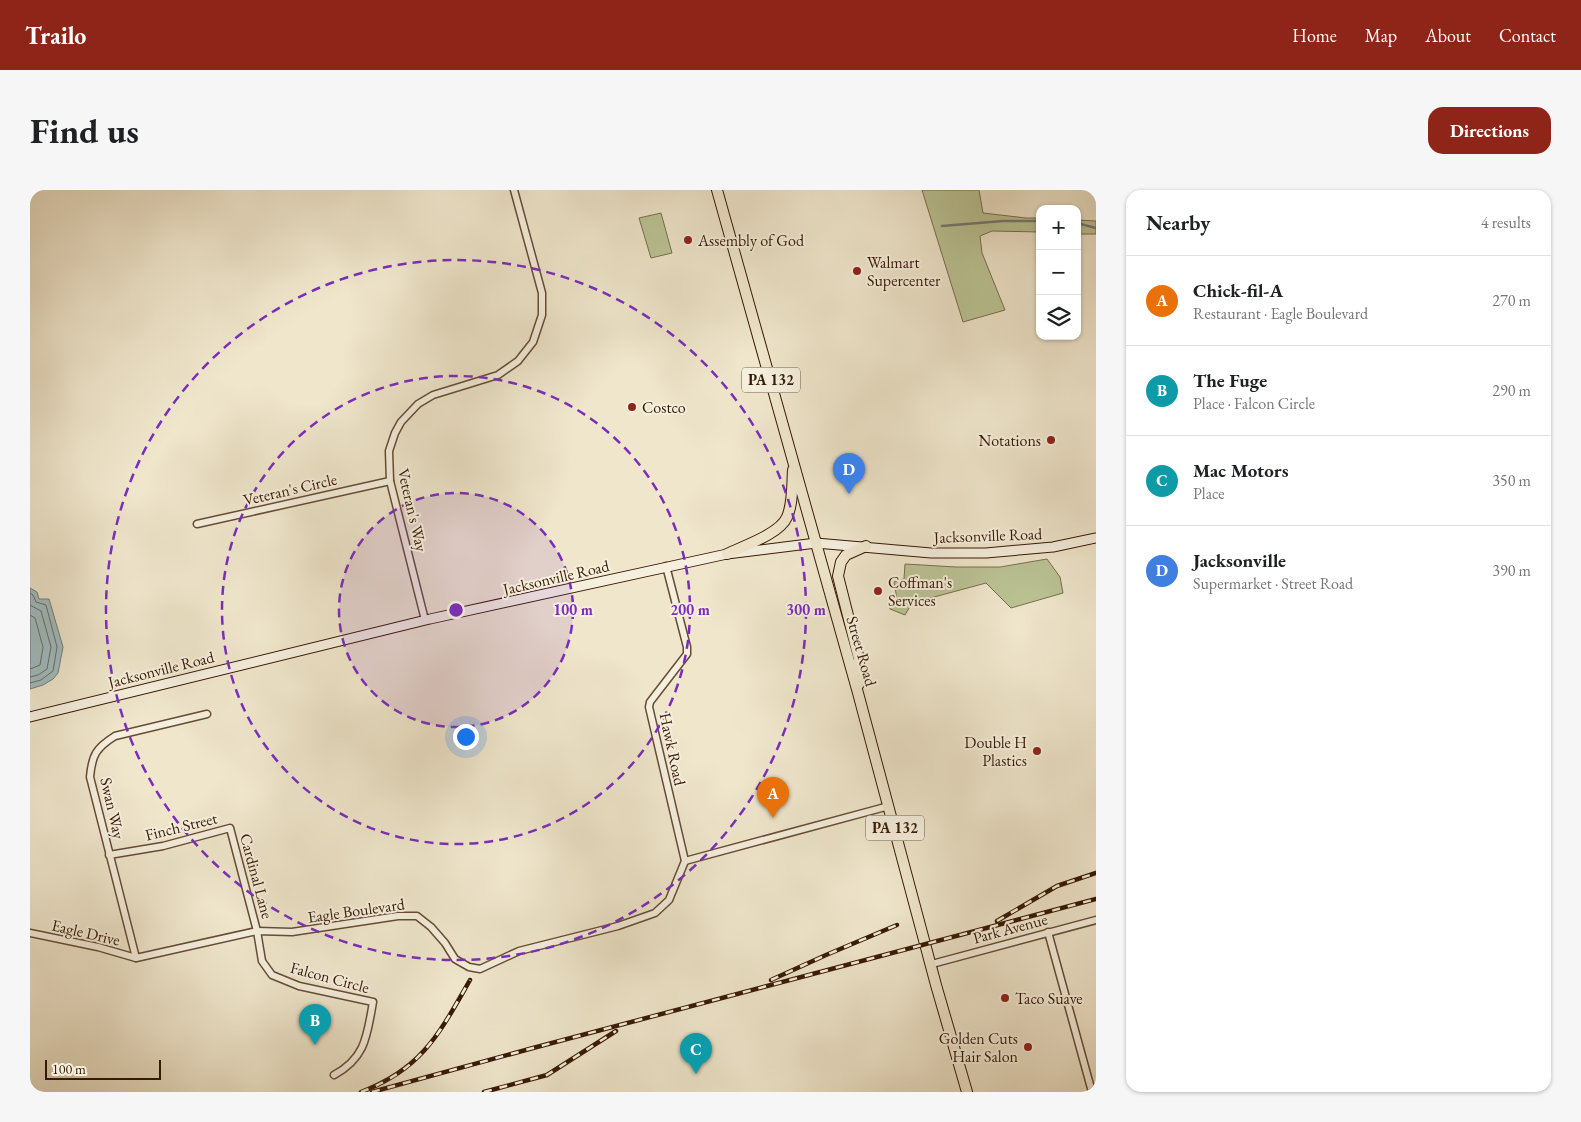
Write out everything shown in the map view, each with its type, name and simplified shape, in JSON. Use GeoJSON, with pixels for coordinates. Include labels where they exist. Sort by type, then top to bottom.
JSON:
{"type":"FeatureCollection","features":[{"type":"Feature","properties":{"kind":"main road","name":"Street Road"},"geometry":{"type":"LineString","coordinates":[[717,190],[858,693],[932,964],[936,985],[967,1092]]}},
{"type":"Feature","properties":{"kind":"main road"},"geometry":{"type":"LineString","coordinates":[[727,554],[774,532],[787,518],[791,500],[793,462]]}},
{"type":"Feature","properties":{"kind":"main road","name":"Jacksonville Road"},"geometry":{"type":"LineString","coordinates":[[30,717],[425,620],[574,589],[666,566],[727,554],[816,543],[947,554],[986,553],[1053,547],[1096,538]]}},
{"type":"Feature","properties":{"kind":"main road"},"geometry":{"type":"LineString","coordinates":[[858,693],[860,659],[838,576],[841,562],[846,555],[866,546]]}},
{"type":"Feature","properties":{"kind":"street","name":"Veteran's Way"},"geometry":{"type":"LineString","coordinates":[[425,620],[390,481],[391,445],[401,422],[418,404],[434,395],[498,375],[518,360],[536,336],[542,315],[542,293],[514,190]]}},
{"type":"Feature","properties":{"kind":"street","name":"Veteran's Circle"},"geometry":{"type":"LineString","coordinates":[[196,524],[390,481]]}},
{"type":"Feature","properties":{"kind":"street","name":"Hawk Road"},"geometry":{"type":"LineString","coordinates":[[666,566],[687,654],[650,702],[650,707],[685,862]]}},
{"type":"Feature","properties":{"kind":"street","name":"Swan Way"},"geometry":{"type":"LineString","coordinates":[[136,958],[90,777],[91,760],[102,744],[115,736],[207,714]]}},
{"type":"Feature","properties":{"kind":"street"},"geometry":{"type":"LineString","coordinates":[[685,862],[889,806]]}},
{"type":"Feature","properties":{"kind":"street","name":"Finch Street"},"geometry":{"type":"LineString","coordinates":[[109,855],[163,846],[230,828]]}},
{"type":"Feature","properties":{"kind":"street","name":"Cardinal Lane"},"geometry":{"type":"LineString","coordinates":[[230,828],[257,931]]}},
{"type":"Feature","properties":{"kind":"street","name":"Eagle Boulevard"},"geometry":{"type":"LineString","coordinates":[[136,958],[257,931],[292,932],[398,916],[417,916],[431,927],[445,943],[455,959],[469,967],[480,969],[519,951],[618,926],[655,913],[669,900],[685,862]]}},
{"type":"Feature","properties":{"kind":"street","name":"Park Avenue"},"geometry":{"type":"LineString","coordinates":[[932,964],[1096,920]]}},
{"type":"Feature","properties":{"kind":"street","name":"Falcon Circle"},"geometry":{"type":"LineString","coordinates":[[257,931],[264,965],[272,975],[299,986],[373,1002],[362,1049],[351,1063],[334,1074]]}},
{"type":"Feature","properties":{"kind":"street"},"geometry":{"type":"LineString","coordinates":[[1048,932],[1092,1092]]}},
{"type":"Feature","properties":{"kind":"street","name":"Eagle Drive"},"geometry":{"type":"LineString","coordinates":[[30,934],[98,946],[136,958]]}},
{"type":"Feature","properties":{"kind":"green space"},"geometry":{"type":"Polygon","coordinates":[[[922,190],[979,190],[983,213],[1036,218],[1036,232],[992,231],[980,236],[982,253],[1005,310],[963,322],[922,190]]]}},
{"type":"Feature","properties":{"kind":"green space"},"geometry":{"type":"Polygon","coordinates":[[[661,213],[672,253],[651,258],[639,218],[661,213]]]}},
{"type":"Feature","properties":{"kind":"green space"},"geometry":{"type":"Polygon","coordinates":[[[1081,220],[1096,221],[1096,234],[1081,234],[1081,220]]]}},
{"type":"Feature","properties":{"kind":"green space"},"geometry":{"type":"Polygon","coordinates":[[[1047,559],[1060,577],[1063,593],[1011,608],[986,583],[912,603],[905,615],[890,609],[889,601],[897,599],[894,582],[904,579],[905,564],[1000,567],[1047,559]]]}},
{"type":"Feature","properties":{"kind":"water"},"geometry":{"type":"Polygon","coordinates":[[[30,588],[37,592],[39,599],[49,599],[63,647],[58,673],[53,679],[43,685],[30,689],[30,588]]]}},
{"type":"Feature","properties":{"kind":"waterway"},"geometry":{"type":"LineString","coordinates":[[942,226],[1003,221],[1036,221]]}},
{"type":"Feature","properties":{"kind":"waterway"},"geometry":{"type":"LineString","coordinates":[[1081,224],[1096,228]]}},
{"type":"Feature","properties":{"kind":"railway"},"geometry":{"type":"LineString","coordinates":[[997,921],[1057,886],[1096,873]]}},
{"type":"Feature","properties":{"kind":"railway"},"geometry":{"type":"LineString","coordinates":[[372,1092],[1096,899]]}},
{"type":"Feature","properties":{"kind":"railway"},"geometry":{"type":"LineString","coordinates":[[771,980],[897,925]]}},
{"type":"Feature","properties":{"kind":"railway"},"geometry":{"type":"LineString","coordinates":[[361,1092],[382,1083],[399,1072],[427,1048],[470,980]]}},
{"type":"Feature","properties":{"kind":"railway"},"geometry":{"type":"LineString","coordinates":[[484,1092],[547,1075],[616,1031]]}},
{"type":"Feature","properties":{"kind":"place","name":"Assembly of God"},"geometry":{"type":"Point","coordinates":[688,240]}},
{"type":"Feature","properties":{"kind":"place","name":"Walmart Supercenter"},"geometry":{"type":"Point","coordinates":[857,271]}},
{"type":"Feature","properties":{"kind":"place","name":"Costco"},"geometry":{"type":"Point","coordinates":[632,407]}},
{"type":"Feature","properties":{"kind":"place","name":"Notations"},"geometry":{"type":"Point","coordinates":[1051,440]}},
{"type":"Feature","properties":{"kind":"place","name":"Jacksonville"},"geometry":{"type":"Point","coordinates":[849,494]}},
{"type":"Feature","properties":{"kind":"place","name":"Coffman's Services"},"geometry":{"type":"Point","coordinates":[878,591]}},
{"type":"Feature","properties":{"kind":"place","name":"Double H Plastics"},"geometry":{"type":"Point","coordinates":[1037,751]}},
{"type":"Feature","properties":{"kind":"place","name":"Chick-fil-A"},"geometry":{"type":"Point","coordinates":[773,818]}},
{"type":"Feature","properties":{"kind":"place","name":"Taco Suave"},"geometry":{"type":"Point","coordinates":[1005,998]}},
{"type":"Feature","properties":{"kind":"place","name":"The Fuge"},"geometry":{"type":"Point","coordinates":[315,1045]}},
{"type":"Feature","properties":{"kind":"place","name":"Golden Cuts Hair Salon"},"geometry":{"type":"Point","coordinates":[1028,1047]}},
{"type":"Feature","properties":{"kind":"place","name":"Mac Motors"},"geometry":{"type":"Point","coordinates":[696,1074]}}]}
